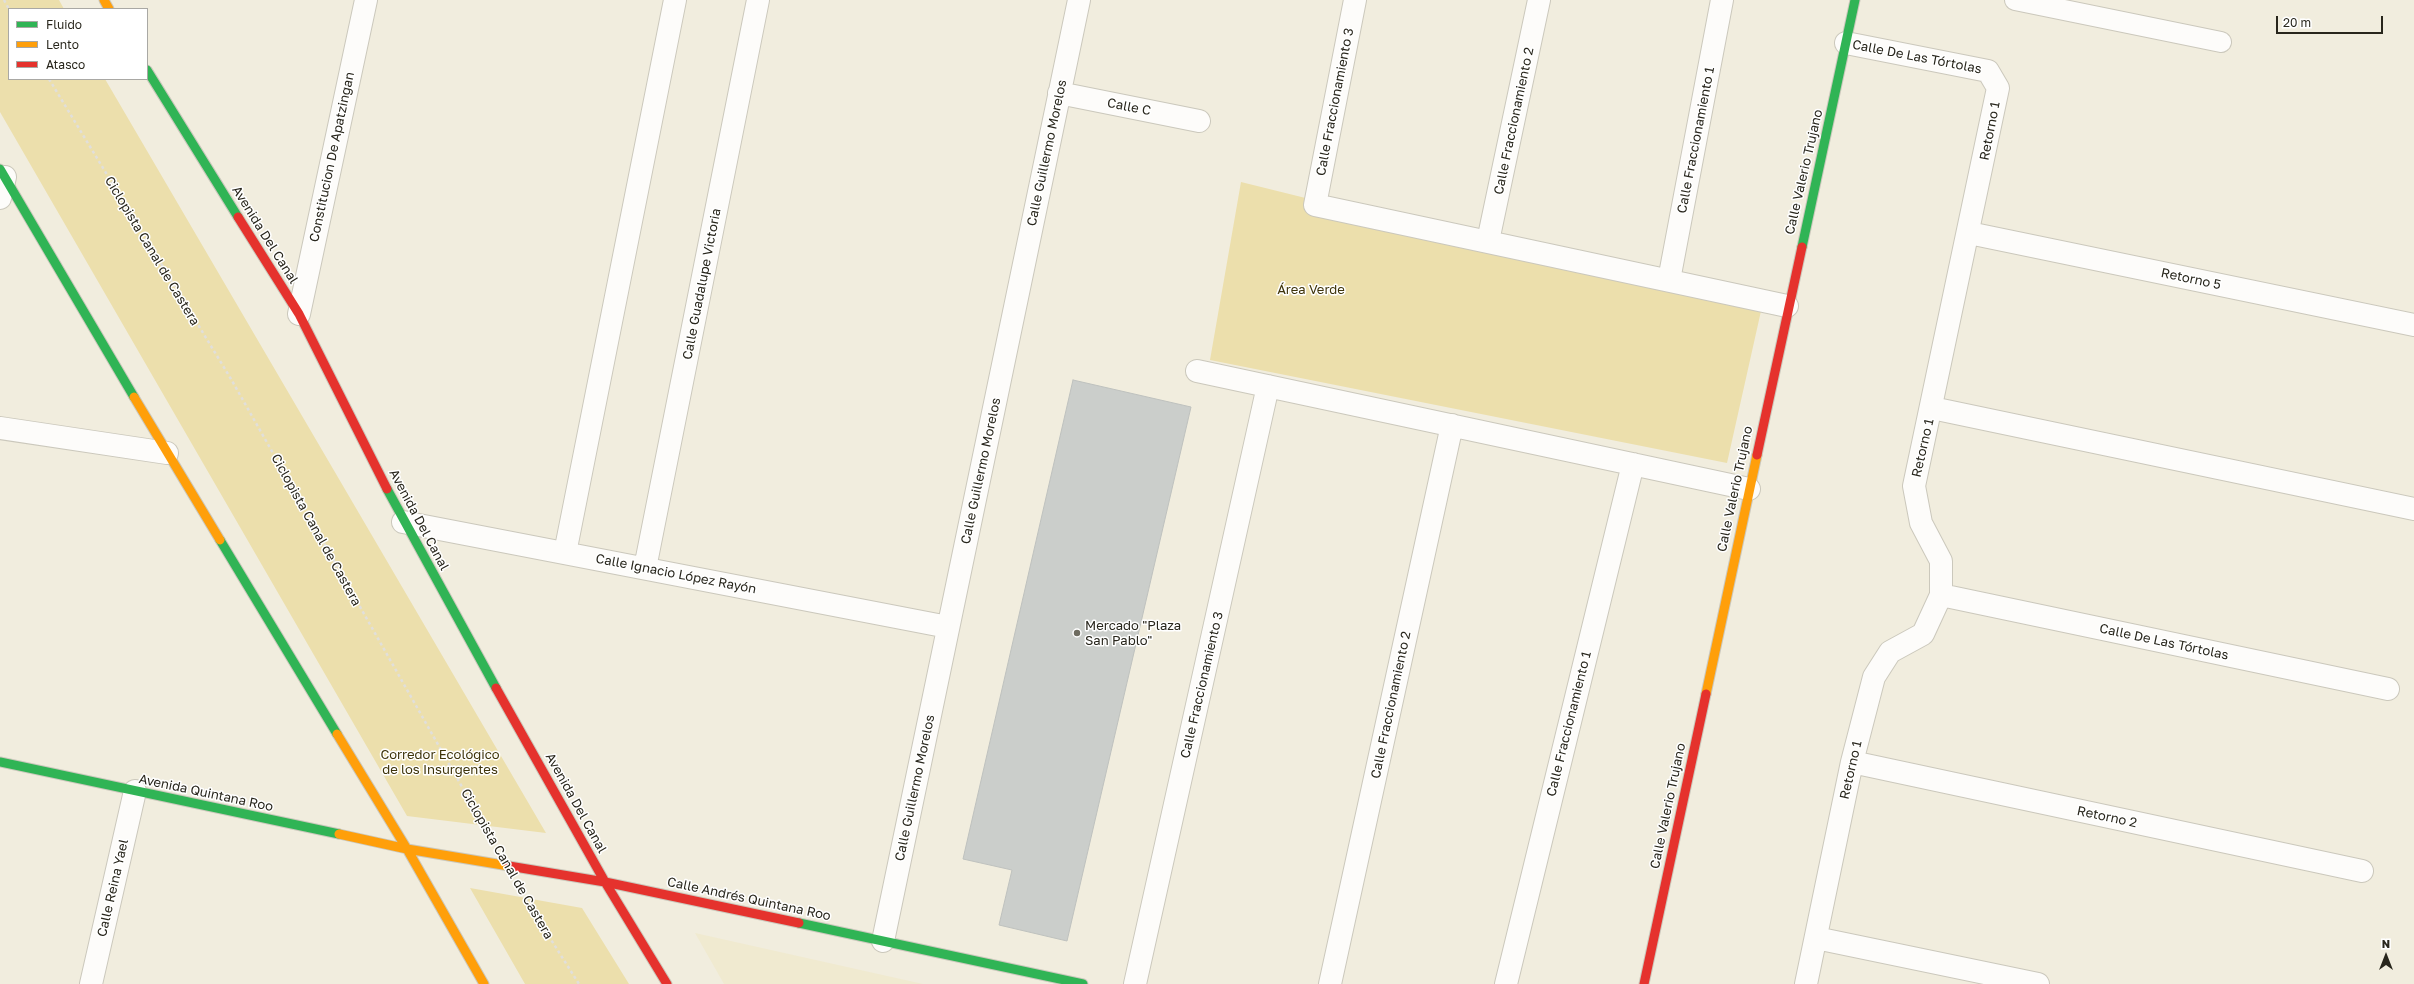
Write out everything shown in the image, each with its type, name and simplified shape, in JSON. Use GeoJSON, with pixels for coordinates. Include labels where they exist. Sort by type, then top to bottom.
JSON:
{"type":"FeatureCollection","features":[{"type":"Feature","properties":{"kind":"main road","name":"Calle Valerio Trujano"},"geometry":{"type":"LineString","coordinates":[[1644,984],[1788,306],[1855,0]]}},
{"type":"Feature","properties":{"kind":"main road","name":"Avenida Del Canal"},"geometry":{"type":"LineString","coordinates":[[148,72],[299,314],[403,522],[605,882],[667,984]]}},
{"type":"Feature","properties":{"kind":"main road"},"geometry":{"type":"LineString","coordinates":[[2,182],[407,849],[484,984]]}},
{"type":"Feature","properties":{"kind":"main road","name":"Avenida Quintana Roo"},"geometry":{"type":"LineString","coordinates":[[0,762],[407,849]]}},
{"type":"Feature","properties":{"kind":"main road","name":"Calle Andrés Quintana Roo"},"geometry":{"type":"LineString","coordinates":[[407,849],[605,882],[1083,984]]}},
{"type":"Feature","properties":{"kind":"street","name":"Constitucion De Apatzingan"},"geometry":{"type":"LineString","coordinates":[[299,314],[366,0]]}},
{"type":"Feature","properties":{"kind":"street"},"geometry":{"type":"LineString","coordinates":[[565,553],[675,0]]}},
{"type":"Feature","properties":{"kind":"street","name":"Calle Guadalupe Victoria"},"geometry":{"type":"LineString","coordinates":[[646,568],[758,0]]}},
{"type":"Feature","properties":{"kind":"street","name":"Calle Guillermo Morelos"},"geometry":{"type":"LineString","coordinates":[[883,941],[1079,0]]}},
{"type":"Feature","properties":{"kind":"street","name":"Calle Fraccionamiento 3"},"geometry":{"type":"LineString","coordinates":[[1355,0],[1316,204],[1488,241]]}},
{"type":"Feature","properties":{"kind":"street","name":"Calle Fraccionamiento 2"},"geometry":{"type":"LineString","coordinates":[[1488,241],[1539,0]]}},
{"type":"Feature","properties":{"kind":"street","name":"Calle Fraccionamiento 1"},"geometry":{"type":"LineString","coordinates":[[1669,280],[1722,0]]}},
{"type":"Feature","properties":{"kind":"street","name":"Calle De Las Tórtolas"},"geometry":{"type":"LineString","coordinates":[[1846,43],[1988,71]]}},
{"type":"Feature","properties":{"kind":"street","name":"Retorno 1"},"geometry":{"type":"LineString","coordinates":[[1806,984],[1852,762],[1874,677],[1890,652],[1923,634],[1941,595],[1941,561],[1921,523],[1914,486],[1969,234],[1998,88],[1988,71]]}},
{"type":"Feature","properties":{"kind":"street","name":"Calle C"},"geometry":{"type":"LineString","coordinates":[[1059,93],[1199,121]]}},
{"type":"Feature","properties":{"kind":"street","name":"Retorno 5"},"geometry":{"type":"LineString","coordinates":[[1969,234],[2414,325]]}},
{"type":"Feature","properties":{"kind":"street"},"geometry":{"type":"LineString","coordinates":[[1488,241],[1788,306]]}},
{"type":"Feature","properties":{"kind":"street"},"geometry":{"type":"LineString","coordinates":[[1198,371],[1749,488]]}},
{"type":"Feature","properties":{"kind":"street","name":"Calle Fraccionamiento 3"},"geometry":{"type":"LineString","coordinates":[[1135,984],[1268,386]]}},
{"type":"Feature","properties":{"kind":"street"},"geometry":{"type":"LineString","coordinates":[[1932,408],[2414,509]]}},
{"type":"Feature","properties":{"kind":"street","name":"Calle Fraccionamiento 2"},"geometry":{"type":"LineString","coordinates":[[1330,984],[1452,425]]}},
{"type":"Feature","properties":{"kind":"street"},"geometry":{"type":"LineString","coordinates":[[0,428],[167,452]]}},
{"type":"Feature","properties":{"kind":"street","name":"Calle Fraccionamiento 1"},"geometry":{"type":"LineString","coordinates":[[1506,984],[1633,464]]}},
{"type":"Feature","properties":{"kind":"street","name":"Calle Ignacio López Rayón"},"geometry":{"type":"LineString","coordinates":[[403,522],[948,627]]}},
{"type":"Feature","properties":{"kind":"street","name":"Calle De Las Tórtolas"},"geometry":{"type":"LineString","coordinates":[[1941,595],[2388,689]]}},
{"type":"Feature","properties":{"kind":"street","name":"Retorno 2"},"geometry":{"type":"LineString","coordinates":[[1852,762],[2362,870]]}},
{"type":"Feature","properties":{"kind":"street","name":"Calle Reina Yael"},"geometry":{"type":"LineString","coordinates":[[91,984],[135,791]]}},
{"type":"Feature","properties":{"kind":"street"},"geometry":{"type":"LineString","coordinates":[[1816,938],[2038,984]]}},
{"type":"Feature","properties":{"kind":"lane"},"geometry":{"type":"LineString","coordinates":[[2015,0],[2221,42]]}},
{"type":"Feature","properties":{"kind":"path","name":"Ciclopista Canal de Castera"},"geometry":{"type":"LineString","coordinates":[[50,80],[230,379],[506,866],[579,984]]}},
{"type":"Feature","properties":{"kind":"shaded area"},"geometry":{"type":"Polygon","coordinates":[[[695,933],[923,984],[724,984],[695,933]]]}},
{"type":"Feature","properties":{"kind":"green space","name":"Corredor Ecológico de los Insurgentes"},"geometry":{"type":"Polygon","coordinates":[[[0,0],[59,0],[63,8],[8,8],[8,80],[106,80],[546,833],[407,816],[0,112],[0,0]]]}},
{"type":"Feature","properties":{"kind":"green space","name":"Área Verde"},"geometry":{"type":"Polygon","coordinates":[[[1241,182],[1761,311],[1727,463],[1210,360],[1241,182]]]}},
{"type":"Feature","properties":{"kind":"green space"},"geometry":{"type":"Polygon","coordinates":[[[470,888],[582,908],[629,984],[525,984],[470,888]]]}},
{"type":"Feature","properties":{"kind":"building","name":"Mercado \"Plaza San Pablo\""},"geometry":{"type":"Polygon","coordinates":[[[1073,380],[1191,407],[1067,941],[999,925],[1012,870],[963,859],[1073,380]]]}},
{"type":"Feature","properties":{"kind":"traffic: fast"},"geometry":{"type":"LineString","coordinates":[[1802,247],[1855,0]]}},
{"type":"Feature","properties":{"kind":"traffic: fast"},"geometry":{"type":"LineString","coordinates":[[148,72],[238,217]]}},
{"type":"Feature","properties":{"kind":"traffic: fast"},"geometry":{"type":"LineString","coordinates":[[0,169],[134,397]]}},
{"type":"Feature","properties":{"kind":"traffic: fast"},"geometry":{"type":"LineString","coordinates":[[387,489],[496,688]]}},
{"type":"Feature","properties":{"kind":"traffic: fast"},"geometry":{"type":"LineString","coordinates":[[220,540],[337,734]]}},
{"type":"Feature","properties":{"kind":"traffic: fast"},"geometry":{"type":"LineString","coordinates":[[0,762],[339,834]]}},
{"type":"Feature","properties":{"kind":"traffic: fast"},"geometry":{"type":"LineString","coordinates":[[799,923],[1083,984]]}},
{"type":"Feature","properties":{"kind":"traffic: slow"},"geometry":{"type":"LineString","coordinates":[[104,0],[108,8]]}},
{"type":"Feature","properties":{"kind":"traffic: slow"},"geometry":{"type":"LineString","coordinates":[[134,397],[220,540]]}},
{"type":"Feature","properties":{"kind":"traffic: slow"},"geometry":{"type":"LineString","coordinates":[[1706,694],[1757,455]]}},
{"type":"Feature","properties":{"kind":"traffic: slow"},"geometry":{"type":"LineString","coordinates":[[337,734],[407,849],[484,984]]}},
{"type":"Feature","properties":{"kind":"traffic: slow"},"geometry":{"type":"LineString","coordinates":[[339,834],[407,849],[509,866]]}},
{"type":"Feature","properties":{"kind":"traffic: jam"},"geometry":{"type":"LineString","coordinates":[[238,217],[299,314],[387,489]]}},
{"type":"Feature","properties":{"kind":"traffic: jam"},"geometry":{"type":"LineString","coordinates":[[1757,455],[1802,247]]}},
{"type":"Feature","properties":{"kind":"traffic: jam"},"geometry":{"type":"LineString","coordinates":[[496,688],[605,882],[667,984]]}},
{"type":"Feature","properties":{"kind":"traffic: jam"},"geometry":{"type":"LineString","coordinates":[[1644,984],[1706,694]]}},
{"type":"Feature","properties":{"kind":"traffic: jam"},"geometry":{"type":"LineString","coordinates":[[509,866],[605,882],[799,923]]}},
{"type":"Feature","properties":{"kind":"place","name":"Mercado \"Plaza San Pablo\""},"geometry":{"type":"Point","coordinates":[1077,633]}}]}
